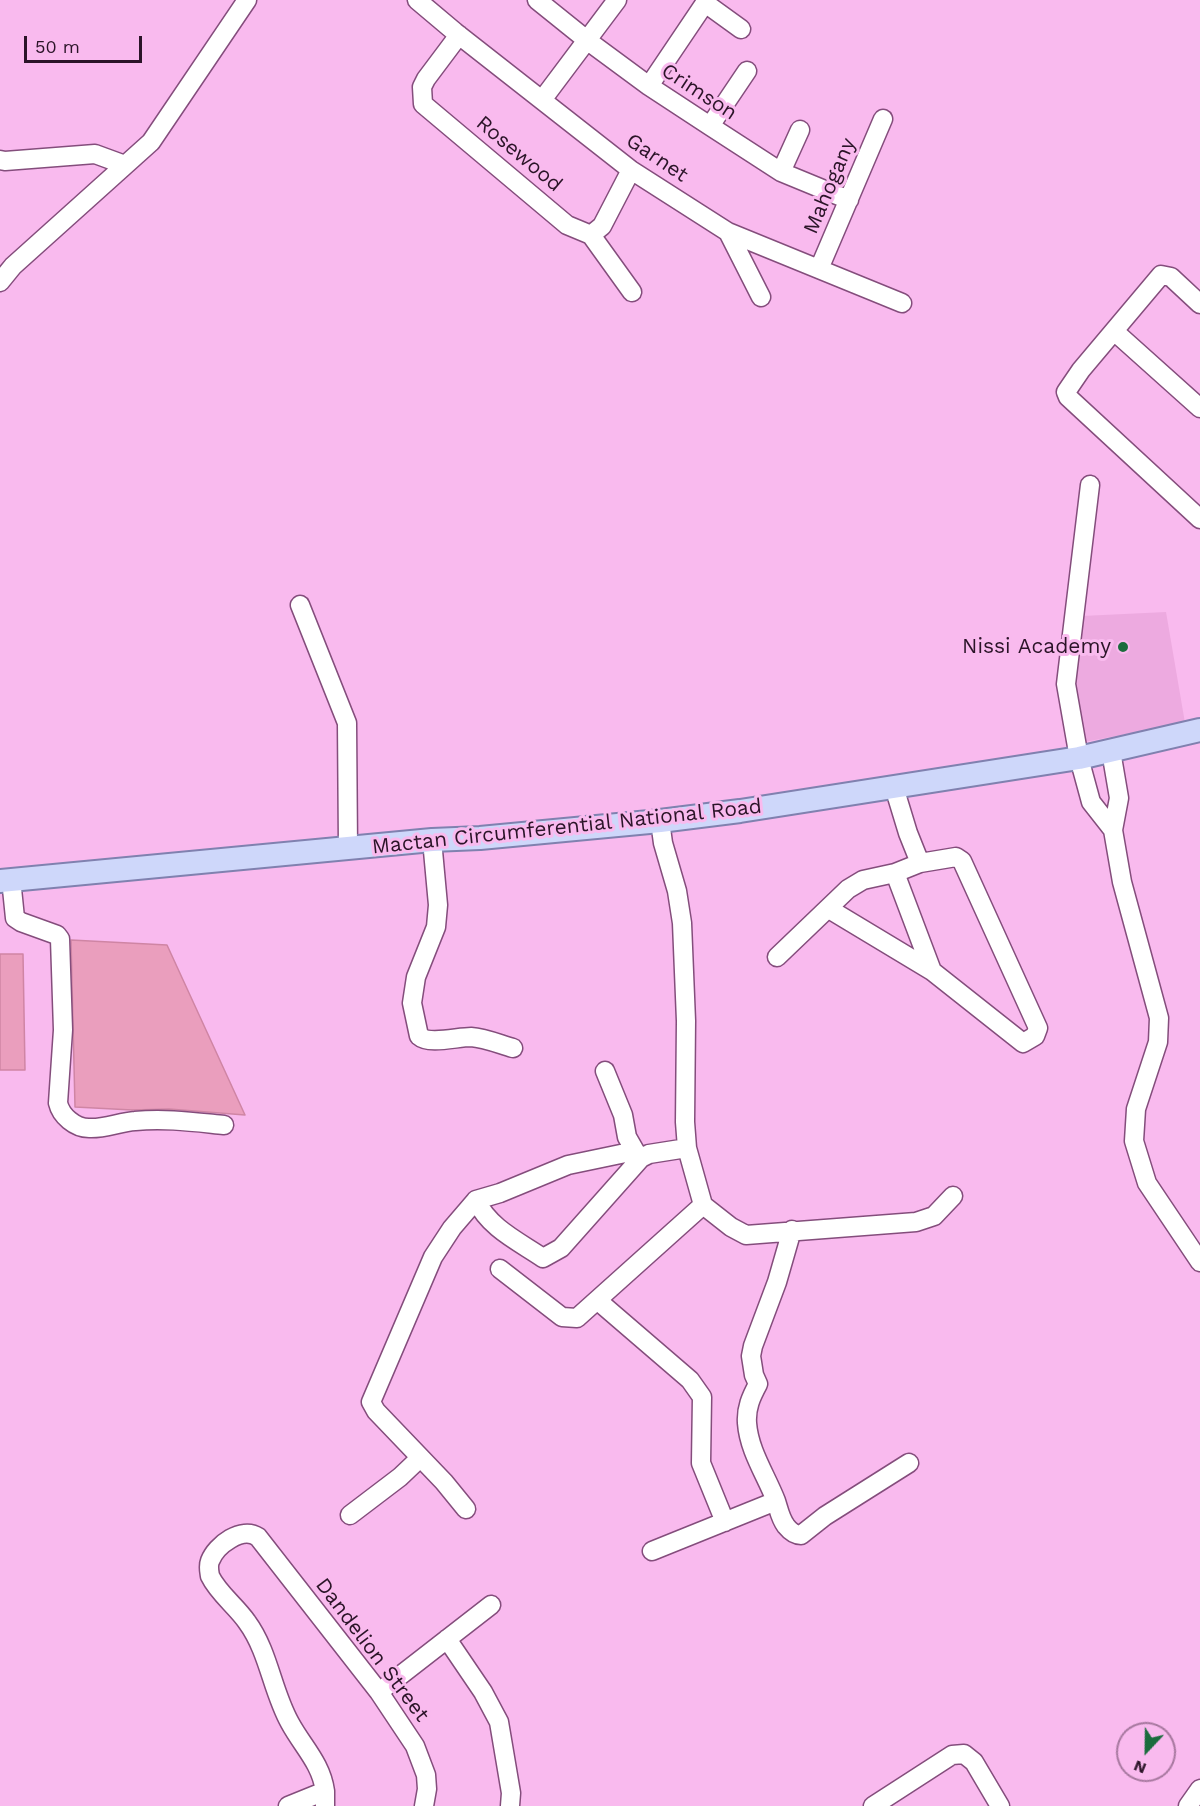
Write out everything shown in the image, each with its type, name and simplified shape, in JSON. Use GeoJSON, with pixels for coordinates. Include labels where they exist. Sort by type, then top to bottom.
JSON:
{"type":"FeatureCollection","features":[{"type":"Feature","properties":{"kind":"main road","name":"Mactan Circumferential National Road"},"geometry":{"type":"LineString","coordinates":[[5,880],[660,821],[1078,758],[1200,730]]}},
{"type":"Feature","properties":{"kind":"street"},"geometry":{"type":"LineString","coordinates":[[0,282],[13,266],[151,142],[247,0]]}},
{"type":"Feature","properties":{"kind":"street","name":"Garnet"},"geometry":{"type":"LineString","coordinates":[[417,0],[631,170],[728,232],[902,303]]}},
{"type":"Feature","properties":{"kind":"street","name":"Crimson"},"geometry":{"type":"LineString","coordinates":[[537,0],[649,86],[710,126],[782,172],[849,200]]}},
{"type":"Feature","properties":{"kind":"street"},"geometry":{"type":"LineString","coordinates":[[542,100],[617,0]]}},
{"type":"Feature","properties":{"kind":"street"},"geometry":{"type":"LineString","coordinates":[[649,86],[706,1],[741,29]]}},
{"type":"Feature","properties":{"kind":"street","name":"Rosewood"},"geometry":{"type":"LineString","coordinates":[[459,35],[426,79],[422,87],[423,104],[567,225],[591,235]]}},
{"type":"Feature","properties":{"kind":"street"},"geometry":{"type":"LineString","coordinates":[[710,126],[747,70]]}},
{"type":"Feature","properties":{"kind":"street","name":"Mahogany"},"geometry":{"type":"LineString","coordinates":[[819,270],[883,119]]}},
{"type":"Feature","properties":{"kind":"street"},"geometry":{"type":"LineString","coordinates":[[782,172],[800,130]]}},
{"type":"Feature","properties":{"kind":"street"},"geometry":{"type":"LineString","coordinates":[[0,160],[95,154],[125,165]]}},
{"type":"Feature","properties":{"kind":"street"},"geometry":{"type":"LineString","coordinates":[[631,170],[602,226],[591,235],[632,292]]}},
{"type":"Feature","properties":{"kind":"street"},"geometry":{"type":"LineString","coordinates":[[728,232],[761,297]]}},
{"type":"Feature","properties":{"kind":"street"},"geometry":{"type":"LineString","coordinates":[[1200,304],[1172,277],[1161,275],[1068,386],[1066,394],[1200,519]]}},
{"type":"Feature","properties":{"kind":"street"},"geometry":{"type":"LineString","coordinates":[[1114,331],[1200,408]]}},
{"type":"Feature","properties":{"kind":"street"},"geometry":{"type":"LineString","coordinates":[[1090,485],[1066,684],[1078,758],[1091,802],[1113,830]]}},
{"type":"Feature","properties":{"kind":"street"},"geometry":{"type":"LineString","coordinates":[[300,605],[348,723],[348,848]]}},
{"type":"Feature","properties":{"kind":"street"},"geometry":{"type":"LineString","coordinates":[[1111,751],[1119,798],[1113,830],[1122,882],[1159,1018],[1158,1042],[1136,1109],[1134,1141],[1147,1183],[1200,1262]]}},
{"type":"Feature","properties":{"kind":"street"},"geometry":{"type":"LineString","coordinates":[[894,787],[920,863]]}},
{"type":"Feature","properties":{"kind":"street"},"geometry":{"type":"LineString","coordinates":[[660,821],[682,922],[686,1021],[685,1122],[687,1148],[703,1205],[730,1227],[746,1235],[916,1222],[934,1216],[953,1196]]}},
{"type":"Feature","properties":{"kind":"street"},"geometry":{"type":"LineString","coordinates":[[432,840],[438,905],[436,927],[416,977],[412,1003],[419,1036],[423,1040],[472,1037],[513,1048]]}},
{"type":"Feature","properties":{"kind":"street"},"geometry":{"type":"LineString","coordinates":[[777,957],[848,889],[863,880],[895,873],[920,863],[956,857],[962,861],[1038,1028],[1035,1036],[1023,1042],[932,971],[829,909]]}},
{"type":"Feature","properties":{"kind":"street"},"geometry":{"type":"LineString","coordinates":[[895,873],[932,971]]}},
{"type":"Feature","properties":{"kind":"street"},"geometry":{"type":"LineString","coordinates":[[5,880],[15,918],[25,924],[57,935],[60,939],[63,1030],[58,1103],[63,1114],[76,1124],[89,1128],[134,1121],[169,1119],[224,1125]]}},
{"type":"Feature","properties":{"kind":"street"},"geometry":{"type":"LineString","coordinates":[[605,1071],[623,1115],[627,1137],[638,1155]]}},
{"type":"Feature","properties":{"kind":"street"},"geometry":{"type":"LineString","coordinates":[[466,1509],[444,1482],[376,1411],[371,1402],[433,1257],[452,1228],[476,1200],[500,1193],[567,1166],[687,1148]]}},
{"type":"Feature","properties":{"kind":"street"},"geometry":{"type":"LineString","coordinates":[[476,1200],[482,1213],[491,1223],[543,1258],[561,1248],[638,1155]]}},
{"type":"Feature","properties":{"kind":"street"},"geometry":{"type":"LineString","coordinates":[[500,1269],[562,1317],[577,1318],[703,1205]]}},
{"type":"Feature","properties":{"kind":"street"},"geometry":{"type":"LineString","coordinates":[[792,1230],[777,1282],[753,1346],[751,1356],[758,1384],[749,1401],[747,1420],[748,1433],[760,1469],[776,1501],[780,1516],[787,1528],[795,1535],[801,1535],[825,1516],[909,1463]]}},
{"type":"Feature","properties":{"kind":"street"},"geometry":{"type":"LineString","coordinates":[[597,1300],[690,1380],[702,1397],[701,1463],[725,1522]]}},
{"type":"Feature","properties":{"kind":"street"},"geometry":{"type":"LineString","coordinates":[[350,1515],[400,1477],[420,1458]]}},
{"type":"Feature","properties":{"kind":"street"},"geometry":{"type":"LineString","coordinates":[[652,1551],[776,1501]]}},
{"type":"Feature","properties":{"kind":"street","name":"Dandelion Street"},"geometry":{"type":"LineString","coordinates":[[325,1799],[320,1769],[284,1712],[270,1669],[253,1631],[210,1576],[208,1567],[213,1555],[238,1534],[253,1534],[258,1537],[379,1692],[415,1746],[421,1761],[426,1775],[427,1788],[424,1806]]}},
{"type":"Feature","properties":{"kind":"street"},"geometry":{"type":"LineString","coordinates":[[379,1692],[491,1605]]}},
{"type":"Feature","properties":{"kind":"street"},"geometry":{"type":"LineString","coordinates":[[447,1639],[483,1692],[498,1722],[511,1793],[510,1806]]}},
{"type":"Feature","properties":{"kind":"street"},"geometry":{"type":"LineString","coordinates":[[873,1806],[952,1755],[964,1754],[974,1762],[1000,1806]]}},
{"type":"Feature","properties":{"kind":"street"},"geometry":{"type":"LineString","coordinates":[[1188,1806],[1200,1789]]}},
{"type":"Feature","properties":{"kind":"street"},"geometry":{"type":"LineString","coordinates":[[288,1806],[325,1799]]}},
{"type":"Feature","properties":{"kind":"shaded area","name":"Nissi Academy"},"geometry":{"type":"Polygon","coordinates":[[[1166,612],[1185,723],[1079,743],[1067,678],[1082,616],[1166,612]]]}},
{"type":"Feature","properties":{"kind":"building"},"geometry":{"type":"Polygon","coordinates":[[[71,940],[167,945],[245,1115],[169,1109],[75,1107],[71,940]]]}},
{"type":"Feature","properties":{"kind":"building"},"geometry":{"type":"Polygon","coordinates":[[[0,954],[23,954],[25,1070],[0,1070],[0,954]]]}},
{"type":"Feature","properties":{"kind":"place","name":"Nissi Academy"},"geometry":{"type":"Point","coordinates":[1123,647]}}]}
